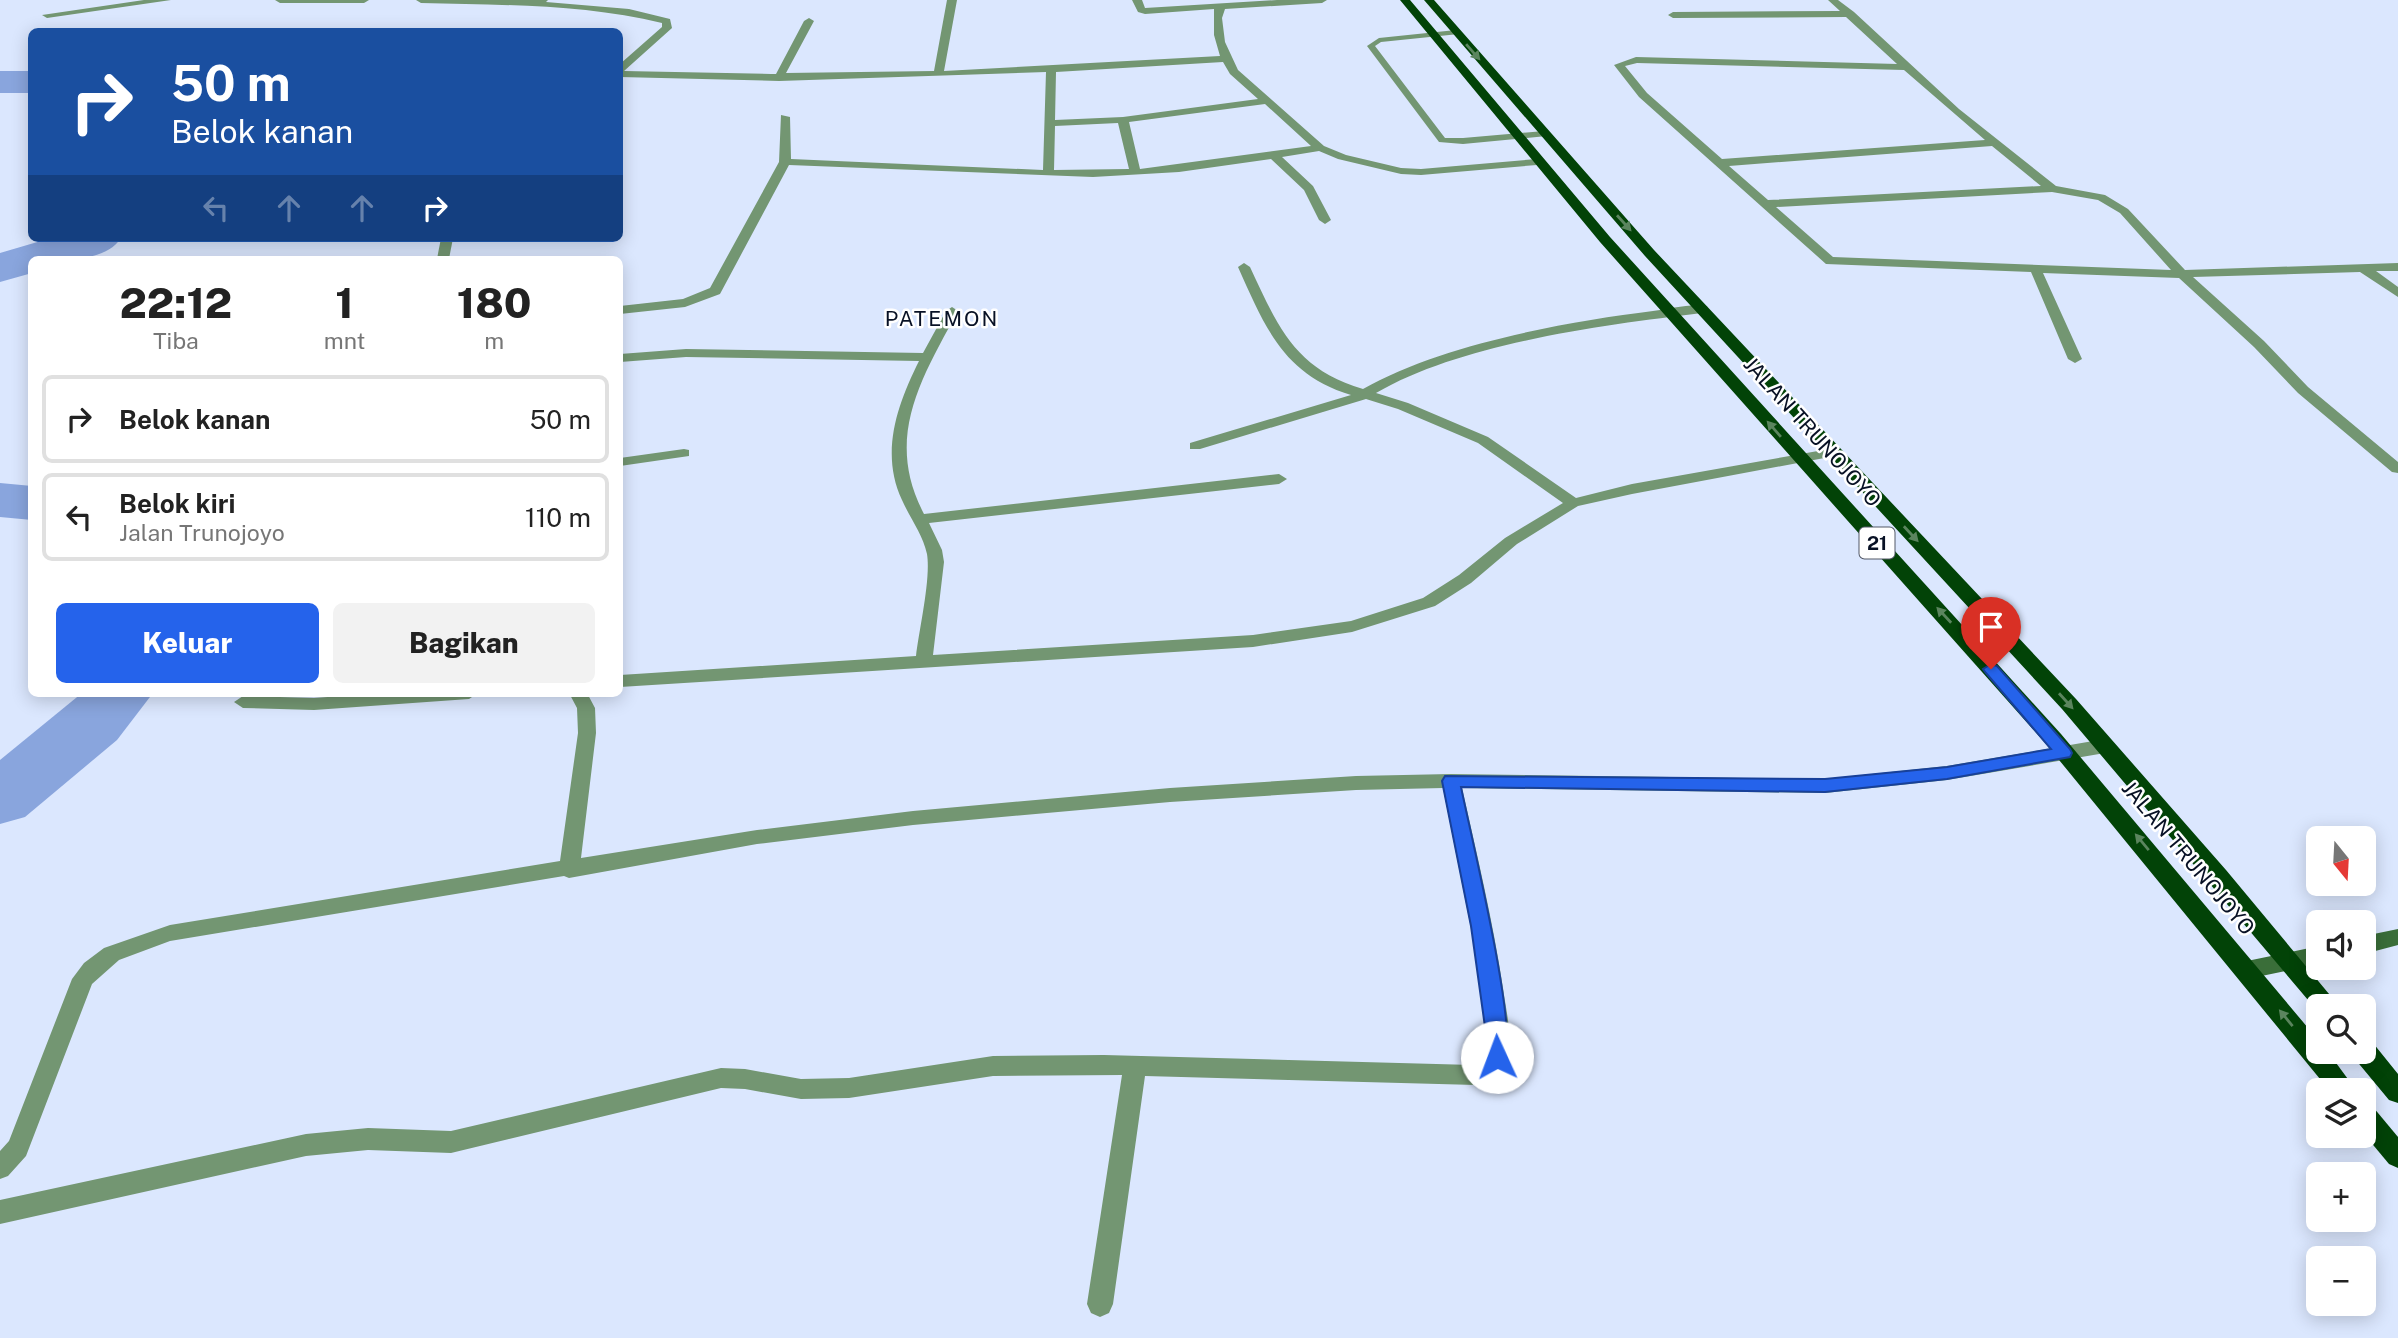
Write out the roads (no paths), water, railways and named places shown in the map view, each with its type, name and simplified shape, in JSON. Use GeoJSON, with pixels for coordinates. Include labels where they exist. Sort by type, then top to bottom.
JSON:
{"type":"FeatureCollection","features":[{"type":"Feature","properties":{"kind":"highway","name":"JALAN TRUNOJOYO"},"geometry":{"type":"LineString","coordinates":[[1405,0],[1536,162],[1668,313],[1955,628],[2064,753],[2334,1078]]}},
{"type":"Feature","properties":{"kind":"highway","name":"JALAN TRUNOJOYO"},"geometry":{"type":"LineString","coordinates":[[1429,0],[1544,134],[1702,309],[2105,746],[2318,994]]}},
{"type":"Feature","properties":{"kind":"highway"},"geometry":{"type":"LineString","coordinates":[[2375,1064],[2398,1092]]}},
{"type":"Feature","properties":{"kind":"highway"},"geometry":{"type":"LineString","coordinates":[[2376,1129],[2395,1152]]}},
{"type":"Feature","properties":{"kind":"main road"},"geometry":{"type":"LineString","coordinates":[[2376,942],[2398,937]]}},
{"type":"Feature","properties":{"kind":"main road"},"geometry":{"type":"LineString","coordinates":[[2247,970],[2306,958]]}},
{"type":"Feature","properties":{"kind":"street"},"geometry":{"type":"LineString","coordinates":[[47,15],[166,0]]}},
{"type":"Feature","properties":{"kind":"street"},"geometry":{"type":"LineString","coordinates":[[280,0],[363,0]]}},
{"type":"Feature","properties":{"kind":"street"},"geometry":{"type":"LineString","coordinates":[[421,0],[541,2],[629,12],[667,21],[667,28],[623,69]]}},
{"type":"Feature","properties":{"kind":"street"},"geometry":{"type":"LineString","coordinates":[[939,72],[952,0]]}},
{"type":"Feature","properties":{"kind":"street"},"geometry":{"type":"LineString","coordinates":[[1138,0],[1141,10],[1145,11],[1322,0]]}},
{"type":"Feature","properties":{"kind":"street"},"geometry":{"type":"LineString","coordinates":[[1833,0],[1994,143],[2052,189]]}},
{"type":"Feature","properties":{"kind":"street"},"geometry":{"type":"LineString","coordinates":[[1223,6],[1218,10],[1217,30],[1224,59],[1320,148],[1366,163],[1411,172],[1536,162]]}},
{"type":"Feature","properties":{"kind":"street"},"geometry":{"type":"LineString","coordinates":[[1673,15],[1851,14]]}},
{"type":"Feature","properties":{"kind":"street"},"geometry":{"type":"LineString","coordinates":[[779,78],[809,21]]}},
{"type":"Feature","properties":{"kind":"street"},"geometry":{"type":"LineString","coordinates":[[623,72],[779,78],[1051,69],[1224,59]]}},
{"type":"Feature","properties":{"kind":"street"},"geometry":{"type":"LineString","coordinates":[[1909,67],[1636,60],[1620,64],[1643,95],[1828,260],[2182,274],[2398,267]]}},
{"type":"Feature","properties":{"kind":"street"},"geometry":{"type":"LineString","coordinates":[[1048,174],[1051,69]]}},
{"type":"Feature","properties":{"kind":"street"},"geometry":{"type":"LineString","coordinates":[[1049,123],[1123,120],[1267,101]]}},
{"type":"Feature","properties":{"kind":"street"},"geometry":{"type":"LineString","coordinates":[[623,310],[685,303],[715,290],[785,162],[785,117]]}},
{"type":"Feature","properties":{"kind":"street"},"geometry":{"type":"LineString","coordinates":[[1123,120],[1135,172]]}},
{"type":"Feature","properties":{"kind":"street"},"geometry":{"type":"LineString","coordinates":[[1719,163],[1994,143]]}},
{"type":"Feature","properties":{"kind":"street"},"geometry":{"type":"LineString","coordinates":[[785,162],[863,162],[1048,174],[1135,172],[1320,148]]}},
{"type":"Feature","properties":{"kind":"street"},"geometry":{"type":"LineString","coordinates":[[1273,155],[1309,188],[1325,220]]}},
{"type":"Feature","properties":{"kind":"street"},"geometry":{"type":"LineString","coordinates":[[1763,204],[2052,189],[2093,195],[2117,206],[2182,274],[2259,344],[2303,390],[2397,469]]}},
{"type":"Feature","properties":{"kind":"street"},"geometry":{"type":"LineString","coordinates":[[1244,267],[1270,324],[1283,345],[1330,384],[1362,396],[1403,406],[1483,440],[1573,503]]}},
{"type":"Feature","properties":{"kind":"street"},"geometry":{"type":"LineString","coordinates":[[2363,268],[2398,293]]}},
{"type":"Feature","properties":{"kind":"street"},"geometry":{"type":"LineString","coordinates":[[2036,270],[2075,359]]}},
{"type":"Feature","properties":{"kind":"street"},"geometry":{"type":"LineString","coordinates":[[1195,446],[1362,396],[1391,379],[1475,349],[1702,309]]}},
{"type":"Feature","properties":{"kind":"street"},"geometry":{"type":"LineString","coordinates":[[924,661],[936,562],[922,519],[902,482],[898,466],[905,406],[926,357],[952,311]]}},
{"type":"Feature","properties":{"kind":"street"},"geometry":{"type":"LineString","coordinates":[[623,358],[676,353],[926,357]]}},
{"type":"Feature","properties":{"kind":"street"},"geometry":{"type":"LineString","coordinates":[[623,681],[1253,641],[1352,626],[1429,602],[1465,579],[1521,534],[1573,503],[1632,489],[1835,452]]}},
{"type":"Feature","properties":{"kind":"street"},"geometry":{"type":"LineString","coordinates":[[623,462],[684,453]]}},
{"type":"Feature","properties":{"kind":"street"},"geometry":{"type":"LineString","coordinates":[[922,519],[1279,479]]}},
{"type":"Feature","properties":{"kind":"street"},"geometry":{"type":"LineString","coordinates":[[243,702],[314,704],[413,697]]}},
{"type":"Feature","properties":{"kind":"street"},"geometry":{"type":"LineString","coordinates":[[569,870],[587,733],[586,708],[580,697]]}},
{"type":"Feature","properties":{"kind":"street"},"geometry":{"type":"LineString","coordinates":[[0,1168],[18,1148],[83,979],[93,967],[118,949],[170,933],[269,914],[569,870],[757,836],[913,818],[1170,794],[1451,781],[1825,786],[1947,773],[2105,746]]}},
{"type":"Feature","properties":{"kind":"street"},"geometry":{"type":"LineString","coordinates":[[0,1212],[306,1145],[368,1139],[451,1142],[721,1078],[745,1079],[801,1089],[849,1088],[993,1066],[1135,1066],[1476,1075],[1490,1067],[1497,1057],[1498,1031],[1481,926],[1451,781]]}},
{"type":"Feature","properties":{"kind":"street"},"geometry":{"type":"LineString","coordinates":[[1100,1304],[1135,1066]]}},
{"type":"Feature","properties":{"kind":"lane"},"geometry":{"type":"LineString","coordinates":[[1456,32],[1379,40],[1371,46],[1442,140],[1544,134]]}},
{"type":"Feature","properties":{"kind":"waterway"},"geometry":{"type":"LineString","coordinates":[[0,82],[28,82]]}},
{"type":"Feature","properties":{"kind":"waterway"},"geometry":{"type":"LineString","coordinates":[[40,256],[86,242]]}},
{"type":"Feature","properties":{"kind":"waterway"},"geometry":{"type":"LineString","coordinates":[[0,268],[28,260]]}},
{"type":"Feature","properties":{"kind":"waterway"},"geometry":{"type":"LineString","coordinates":[[0,500],[28,503]]}},
{"type":"Feature","properties":{"kind":"waterway"},"geometry":{"type":"LineString","coordinates":[[0,798],[93,723],[116,697]]}},
{"type":"Feature","properties":{"kind":"district","name":"PATEMON"},"geometry":{"type":"Point","coordinates":[942,319]}}]}
